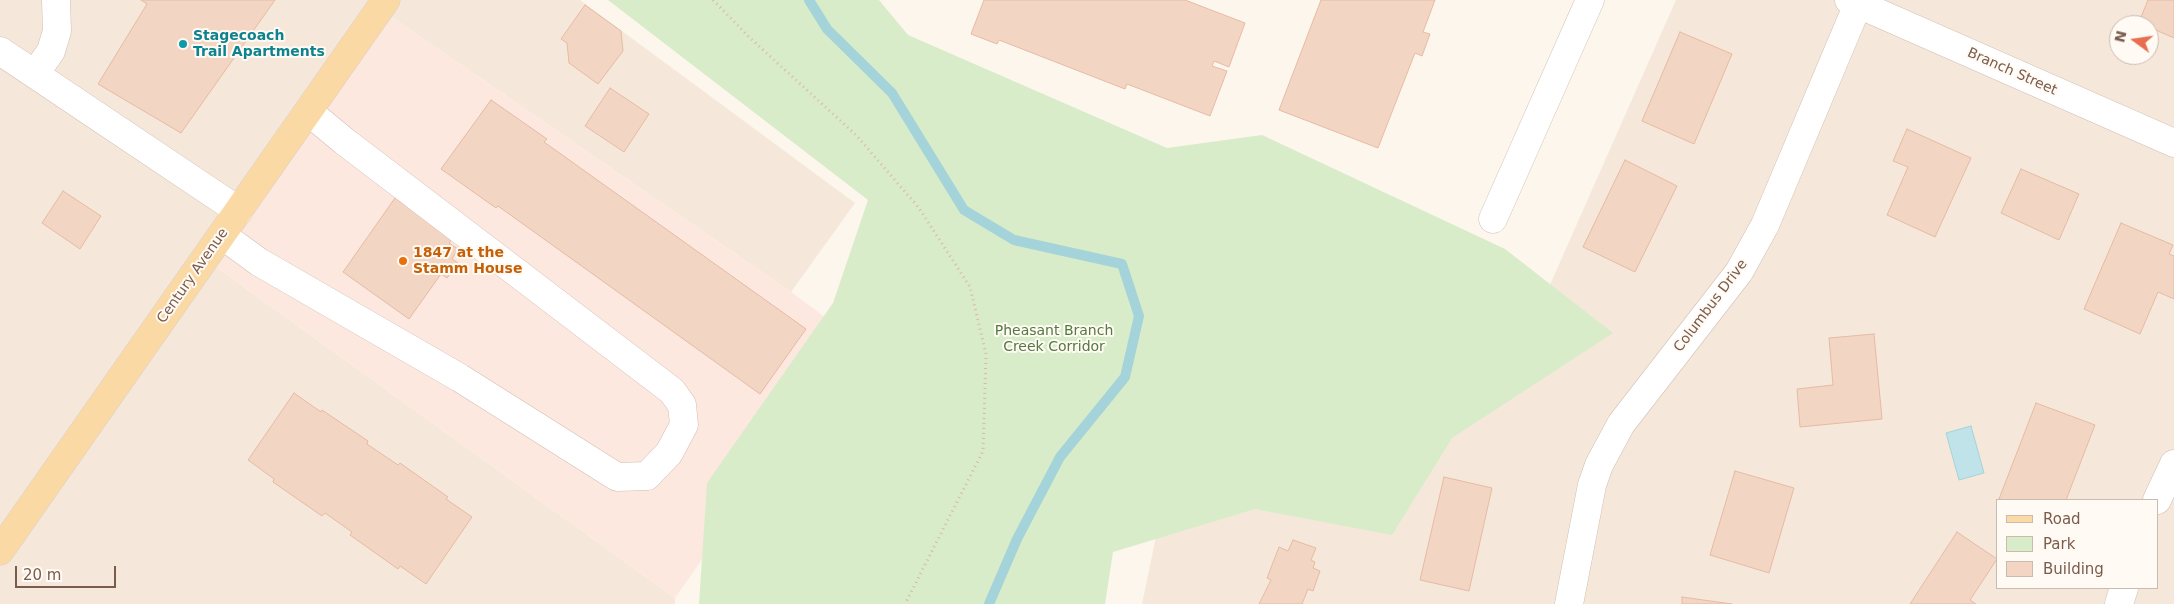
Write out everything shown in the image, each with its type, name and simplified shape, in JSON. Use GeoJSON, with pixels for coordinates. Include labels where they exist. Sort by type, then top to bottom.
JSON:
{"type":"FeatureCollection","features":[{"type":"Feature","properties":{"kind":"main road","name":"Century Avenue"},"geometry":{"type":"LineString","coordinates":[[5,535],[310,112],[386,0]]}},
{"type":"Feature","properties":{"kind":"street"},"geometry":{"type":"LineString","coordinates":[[35,74],[51,51],[57,31],[56,0]]}},
{"type":"Feature","properties":{"kind":"street"},"geometry":{"type":"LineString","coordinates":[[1493,219],[1590,0]]}},
{"type":"Feature","properties":{"kind":"street","name":"Branch Street"},"geometry":{"type":"LineString","coordinates":[[1854,2],[2174,143]]}},
{"type":"Feature","properties":{"kind":"street","name":"Columbus Drive"},"geometry":{"type":"LineString","coordinates":[[1569,604],[1592,485],[1599,465],[1621,424],[1739,272],[1765,225],[1854,2]]}},
{"type":"Feature","properties":{"kind":"street"},"geometry":{"type":"LineString","coordinates":[[0,51],[239,211]]}},
{"type":"Feature","properties":{"kind":"street"},"geometry":{"type":"LineString","coordinates":[[222,235],[259,262],[460,378],[617,477],[647,476],[669,453],[684,425],[682,405],[672,391],[344,141],[310,112]]}},
{"type":"Feature","properties":{"kind":"street"},"geometry":{"type":"LineString","coordinates":[[2157,499],[2174,464]]}},
{"type":"Feature","properties":{"kind":"street"},"geometry":{"type":"LineString","coordinates":[[2119,604],[2124,589]]}},
{"type":"Feature","properties":{"kind":"path"},"geometry":{"type":"LineString","coordinates":[[714,0],[749,37],[856,135],[919,208],[970,287],[986,354],[983,451],[905,604]]}},
{"type":"Feature","properties":{"kind":"shaded area"},"geometry":{"type":"Polygon","coordinates":[[[0,0],[580,0],[855,203],[791,292],[380,9],[205,259],[675,598],[675,604],[0,604],[0,0]]]}},
{"type":"Feature","properties":{"kind":"shaded area"},"geometry":{"type":"Polygon","coordinates":[[[1676,0],[2174,0],[2174,604],[1142,604],[1237,147],[1545,296],[1676,0]]]}},
{"type":"Feature","properties":{"kind":"shaded area"},"geometry":{"type":"Polygon","coordinates":[[[380,9],[791,292],[856,340],[675,598],[205,259],[380,9]]]}},
{"type":"Feature","properties":{"kind":"green space","name":"Pheasant Branch Creek Corridor"},"geometry":{"type":"Polygon","coordinates":[[[608,0],[879,0],[908,35],[1167,148],[1262,135],[1505,249],[1613,333],[1452,438],[1392,535],[1255,509],[1113,552],[1105,604],[699,604],[707,483],[833,303],[868,200],[608,0]]]}},
{"type":"Feature","properties":{"kind":"water"},"geometry":{"type":"Polygon","coordinates":[[[1971,426],[1984,473],[1959,480],[1946,433],[1971,426]]]}},
{"type":"Feature","properties":{"kind":"building","name":"Stagecoach Trail Apartments"},"geometry":{"type":"Polygon","coordinates":[[[141,0],[275,0],[181,133],[98,84],[147,4],[141,0]]]}},
{"type":"Feature","properties":{"kind":"building"},"geometry":{"type":"Polygon","coordinates":[[[984,0],[1185,0],[1245,23],[1229,67],[1214,61],[1212,66],[1227,71],[1210,116],[1127,84],[1125,89],[999,40],[997,44],[971,34],[984,0]]]}},
{"type":"Feature","properties":{"kind":"building"},"geometry":{"type":"Polygon","coordinates":[[[1321,0],[1435,0],[1423,32],[1430,34],[1422,56],[1415,53],[1378,148],[1279,110],[1321,0]]]}},
{"type":"Feature","properties":{"kind":"building"},"geometry":{"type":"Polygon","coordinates":[[[2148,0],[2174,0],[2174,38],[2159,31],[2159,15],[2142,15],[2148,0]]]}},
{"type":"Feature","properties":{"kind":"building"},"geometry":{"type":"Polygon","coordinates":[[[585,5],[621,31],[623,51],[598,84],[569,63],[567,43],[561,39],[585,5]]]}},
{"type":"Feature","properties":{"kind":"building"},"geometry":{"type":"Polygon","coordinates":[[[1680,32],[1732,54],[1694,144],[1642,121],[1680,32]]]}},
{"type":"Feature","properties":{"kind":"building"},"geometry":{"type":"Polygon","coordinates":[[[610,88],[649,114],[624,152],[585,126],[610,88]]]}},
{"type":"Feature","properties":{"kind":"building"},"geometry":{"type":"Polygon","coordinates":[[[491,100],[547,139],[544,142],[806,329],[760,394],[498,206],[496,208],[441,169],[491,100]]]}},
{"type":"Feature","properties":{"kind":"building"},"geometry":{"type":"Polygon","coordinates":[[[1907,129],[1971,158],[1935,237],[1887,215],[1908,167],[1893,161],[1907,129]]]}},
{"type":"Feature","properties":{"kind":"building"},"geometry":{"type":"Polygon","coordinates":[[[1625,160],[1677,186],[1635,272],[1583,247],[1625,160]]]}},
{"type":"Feature","properties":{"kind":"building"},"geometry":{"type":"Polygon","coordinates":[[[2021,169],[2079,194],[2059,240],[2001,213],[2021,169]]]}},
{"type":"Feature","properties":{"kind":"building"},"geometry":{"type":"Polygon","coordinates":[[[63,191],[101,216],[80,249],[42,223],[63,191]]]}},
{"type":"Feature","properties":{"kind":"building","name":"1847 at the Stamm House"},"geometry":{"type":"Polygon","coordinates":[[[395,198],[452,239],[449,243],[458,249],[452,259],[458,263],[447,278],[441,274],[409,319],[343,272],[395,198]]]}},
{"type":"Feature","properties":{"kind":"building"},"geometry":{"type":"Polygon","coordinates":[[[2121,223],[2173,245],[2169,254],[2174,256],[2174,299],[2158,292],[2140,334],[2084,309],[2121,223]]]}},
{"type":"Feature","properties":{"kind":"building"},"geometry":{"type":"Polygon","coordinates":[[[1874,334],[1882,419],[1800,427],[1797,389],[1833,385],[1829,338],[1874,334]]]}},
{"type":"Feature","properties":{"kind":"building"},"geometry":{"type":"Polygon","coordinates":[[[294,393],[368,441],[367,444],[398,465],[400,463],[448,497],[446,499],[472,517],[426,584],[400,566],[398,569],[350,535],[352,532],[325,513],[322,516],[273,482],[274,479],[248,460],[294,393]]]}},
{"type":"Feature","properties":{"kind":"building"},"geometry":{"type":"Polygon","coordinates":[[[2036,403],[2095,425],[2066,499],[1999,499],[2036,403]]]}},
{"type":"Feature","properties":{"kind":"building"},"geometry":{"type":"Polygon","coordinates":[[[1735,471],[1794,488],[1769,573],[1710,555],[1735,471]]]}},
{"type":"Feature","properties":{"kind":"building"},"geometry":{"type":"Polygon","coordinates":[[[1444,477],[1492,488],[1469,591],[1420,580],[1444,477]]]}},
{"type":"Feature","properties":{"kind":"building"},"geometry":{"type":"Polygon","coordinates":[[[1957,532],[1996,558],[1970,600],[1976,604],[1910,604],[1957,532]]]}},
{"type":"Feature","properties":{"kind":"building"},"geometry":{"type":"Polygon","coordinates":[[[1293,540],[1316,548],[1311,560],[1315,562],[1313,568],[1320,571],[1313,591],[1308,589],[1302,604],[1259,604],[1271,580],[1267,578],[1279,547],[1288,551],[1293,540]]]}},
{"type":"Feature","properties":{"kind":"building"},"geometry":{"type":"Polygon","coordinates":[[[1682,597],[1732,604],[1682,604],[1682,597]]]}},
{"type":"Feature","properties":{"kind":"waterway"},"geometry":{"type":"LineString","coordinates":[[809,0],[827,29],[892,93],[964,210],[1014,240],[1122,264],[1139,316],[1125,377],[1060,457],[1017,539],[989,604]]}},
{"type":"Feature","properties":{"kind":"place","name":"Stagecoach Trail Apartments"},"geometry":{"type":"Point","coordinates":[183,44]}},
{"type":"Feature","properties":{"kind":"place","name":"1847 at the Stamm House"},"geometry":{"type":"Point","coordinates":[403,261]}}]}
